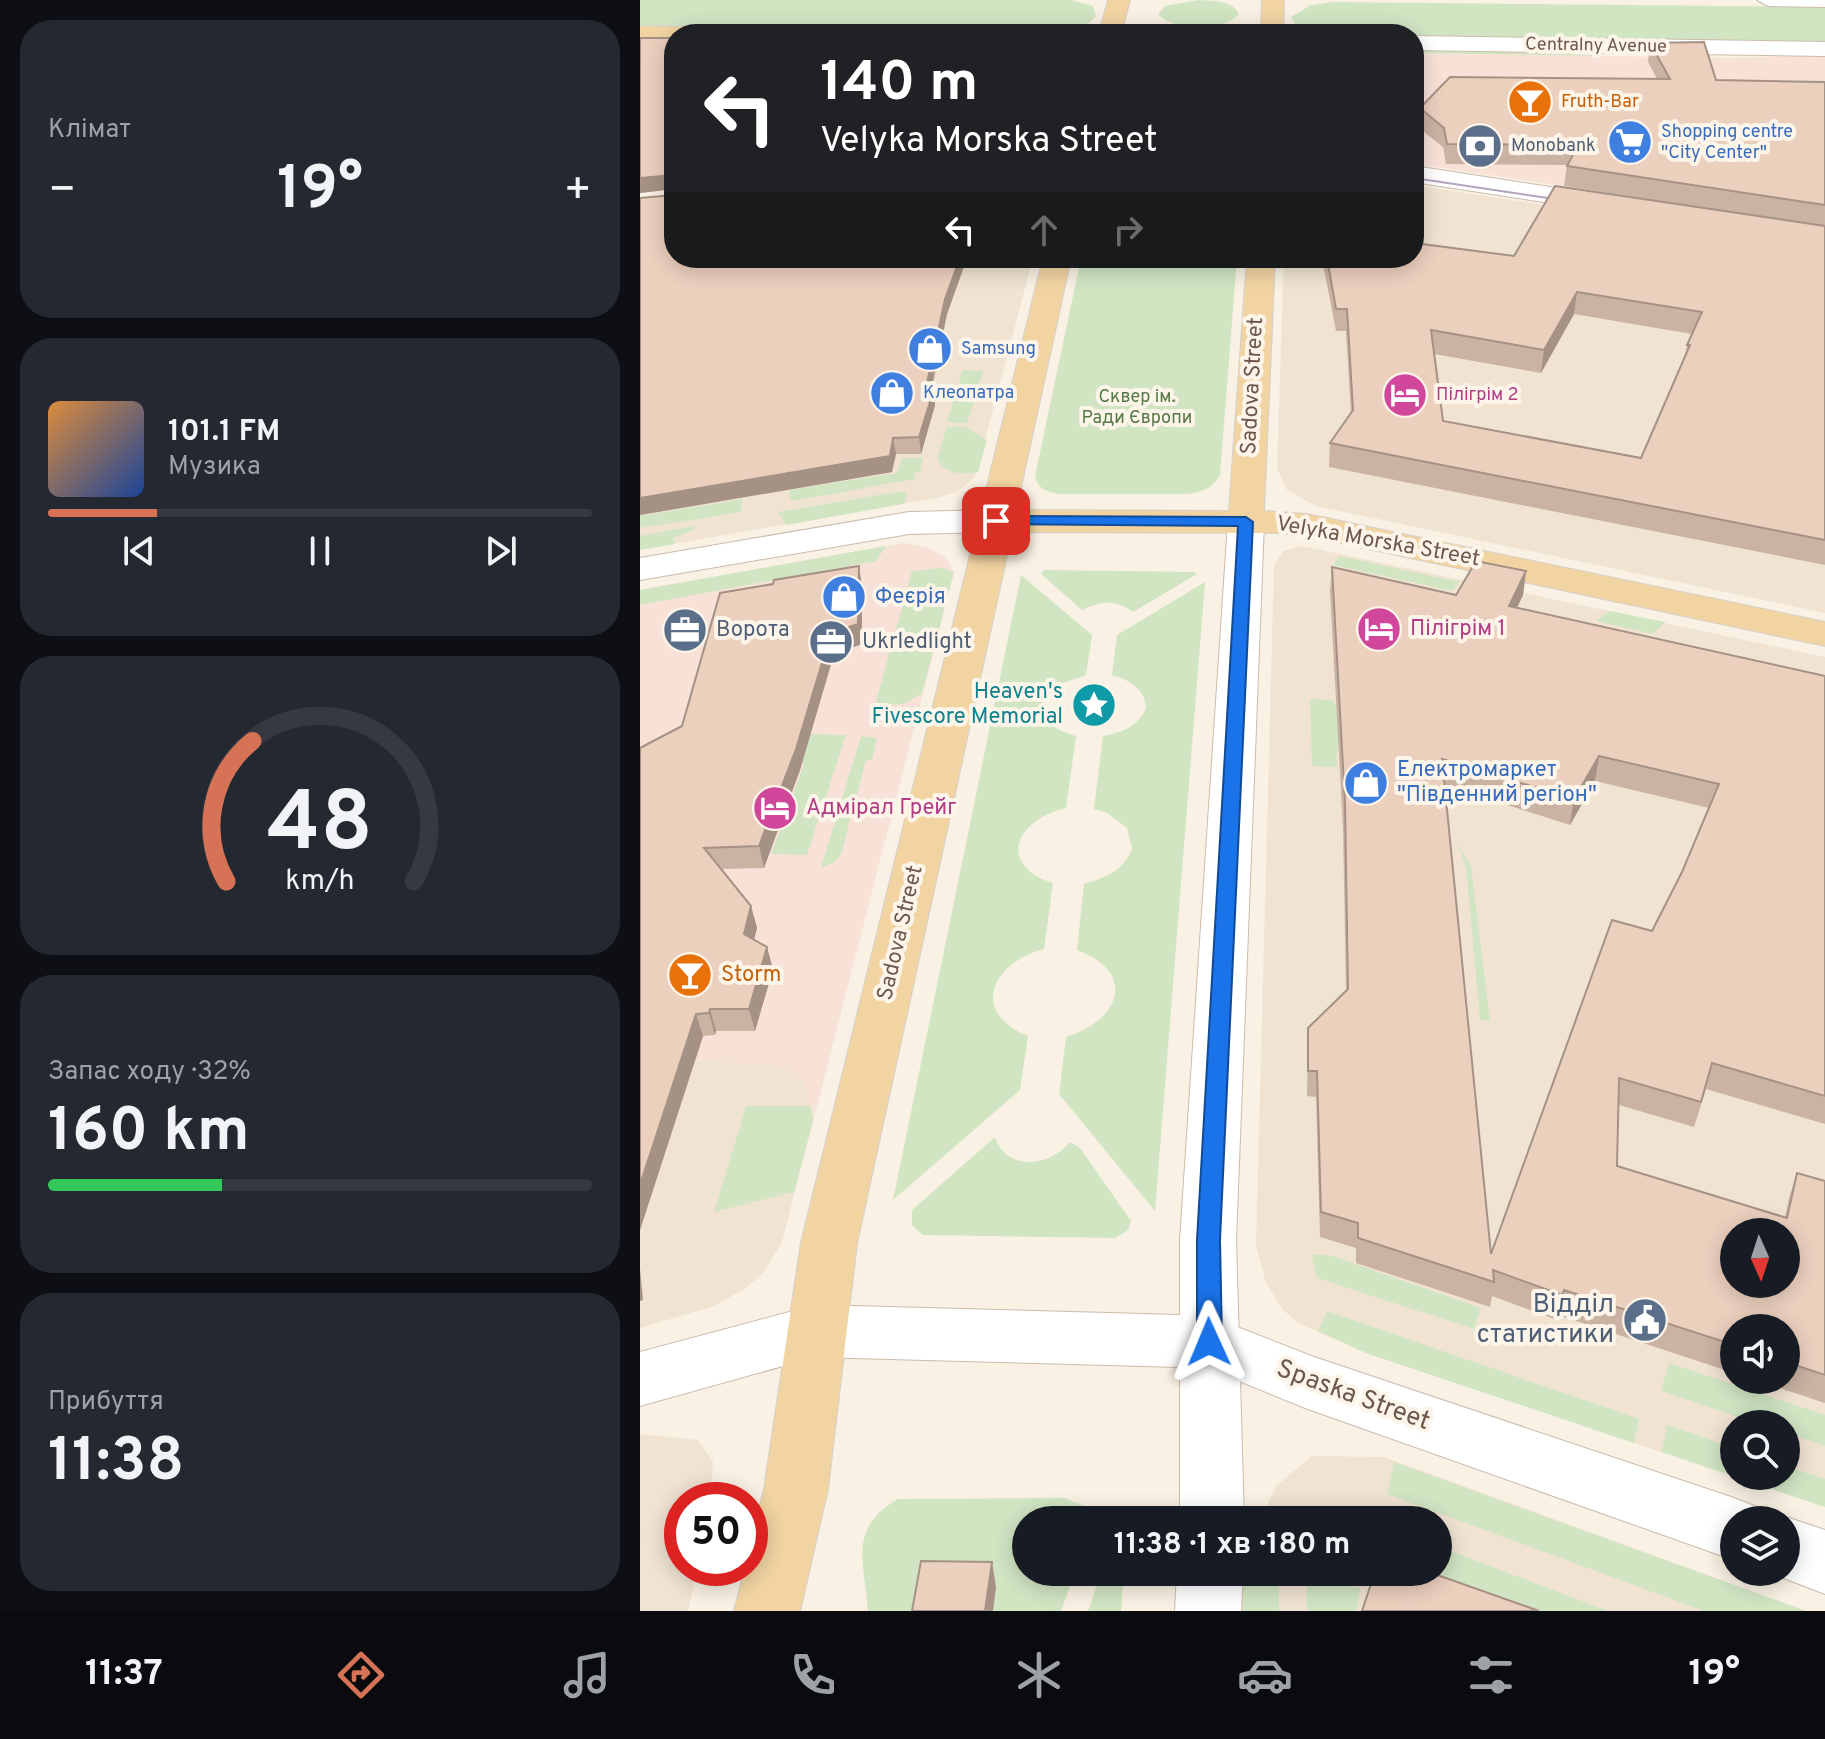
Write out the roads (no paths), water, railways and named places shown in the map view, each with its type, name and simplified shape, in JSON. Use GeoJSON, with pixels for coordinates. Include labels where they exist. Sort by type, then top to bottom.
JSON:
{"type":"FeatureCollection","features":[{"type":"Feature","properties":{"kind":"main road"},"geometry":{"type":"LineString","coordinates":[[1113,24],[1119,0]]}},
{"type":"Feature","properties":{"kind":"main road"},"geometry":{"type":"LineString","coordinates":[[1272,24],[1273,0]]}},
{"type":"Feature","properties":{"kind":"main road"},"geometry":{"type":"LineString","coordinates":[[1768,0],[1825,1]]}},
{"type":"Feature","properties":{"kind":"main road"},"geometry":{"type":"LineString","coordinates":[[640,33],[664,33]]}},
{"type":"Feature","properties":{"kind":"main road","name":"Centralny Avenue"},"geometry":{"type":"LineString","coordinates":[[1424,43],[1825,49]]}},
{"type":"Feature","properties":{"kind":"main road"},"geometry":{"type":"LineString","coordinates":[[1424,176],[1629,207]]}},
{"type":"Feature","properties":{"kind":"main road","name":"Sadova Street"},"geometry":{"type":"LineString","coordinates":[[767,1611],[796,1489],[829,1243],[1055,268]]}},
{"type":"Feature","properties":{"kind":"main road","name":"Sadova Street"},"geometry":{"type":"LineString","coordinates":[[1212,1506],[1208,1240],[1260,268]]}},
{"type":"Feature","properties":{"kind":"main road","name":"Velyka Morska Street"},"geometry":{"type":"LineString","coordinates":[[640,569],[909,523],[1246,522],[1307,525],[1825,634]]}},
{"type":"Feature","properties":{"kind":"main road","name":"Spaska Street"},"geometry":{"type":"LineString","coordinates":[[640,1379],[815,1331],[1209,1342],[1305,1381],[1720,1524]]}},
{"type":"Feature","properties":{"kind":"main road"},"geometry":{"type":"LineString","coordinates":[[1800,1553],[1825,1562]]}},
{"type":"Feature","properties":{"kind":"main road"},"geometry":{"type":"LineString","coordinates":[[1208,1611],[1209,1586]]}},
{"type":"Feature","properties":{"kind":"tram line"},"geometry":{"type":"LineString","coordinates":[[1424,179],[1568,201]]}},
{"type":"Feature","properties":{"kind":"place","name":"Fruth-Bar"},"geometry":{"type":"Point","coordinates":[1530,102]}},
{"type":"Feature","properties":{"kind":"place","name":"Shopping centre \"City Center\""},"geometry":{"type":"Point","coordinates":[1630,142]}},
{"type":"Feature","properties":{"kind":"place","name":"Monobank"},"geometry":{"type":"Point","coordinates":[1480,146]}},
{"type":"Feature","properties":{"kind":"place","name":"Samsung"},"geometry":{"type":"Point","coordinates":[930,349]}},
{"type":"Feature","properties":{"kind":"place","name":"Клеопатра"},"geometry":{"type":"Point","coordinates":[892,393]}},
{"type":"Feature","properties":{"kind":"place","name":"Пілігрім 2"},"geometry":{"type":"Point","coordinates":[1405,395]}},
{"type":"Feature","properties":{"kind":"place","name":"Феєрія"},"geometry":{"type":"Point","coordinates":[844,597]}},
{"type":"Feature","properties":{"kind":"place","name":"Пілігрім 1"},"geometry":{"type":"Point","coordinates":[1379,629]}},
{"type":"Feature","properties":{"kind":"place","name":"Ворота"},"geometry":{"type":"Point","coordinates":[685,630]}},
{"type":"Feature","properties":{"kind":"place","name":"Ukrledlight"},"geometry":{"type":"Point","coordinates":[831,642]}},
{"type":"Feature","properties":{"kind":"place","name":"Heaven's Fivescore Memorial"},"geometry":{"type":"Point","coordinates":[1094,705]}},
{"type":"Feature","properties":{"kind":"place","name":"Електромаркет \"Південний регіон\""},"geometry":{"type":"Point","coordinates":[1366,783]}},
{"type":"Feature","properties":{"kind":"place","name":"Адмірал Грейг"},"geometry":{"type":"Point","coordinates":[775,808]}},
{"type":"Feature","properties":{"kind":"place","name":"Storm"},"geometry":{"type":"Point","coordinates":[690,975]}},
{"type":"Feature","properties":{"kind":"place","name":"Відділ статистики"},"geometry":{"type":"Point","coordinates":[1645,1320]}},
{"type":"Feature","properties":{"kind":"park label","name":"Сквер ім. Ради Європи"},"geometry":{"type":"Point","coordinates":[1137,407]}}]}
